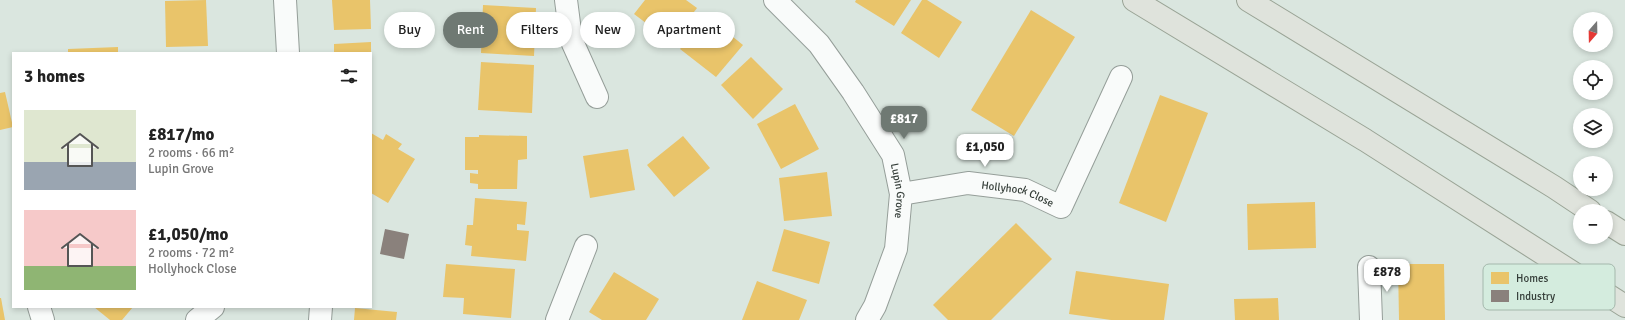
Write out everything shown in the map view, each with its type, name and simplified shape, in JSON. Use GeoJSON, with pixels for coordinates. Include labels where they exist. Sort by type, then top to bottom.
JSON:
{"type":"FeatureCollection","features":[{"type":"Feature","properties":{"kind":"main road"},"geometry":{"type":"LineString","coordinates":[[1134,0],[1365,140],[1559,264]]}},
{"type":"Feature","properties":{"kind":"main road"},"geometry":{"type":"LineString","coordinates":[[1248,0],[1580,204]]}},
{"type":"Feature","properties":{"kind":"main road"},"geometry":{"type":"LineString","coordinates":[[1613,226],[1625,234]]}},
{"type":"Feature","properties":{"kind":"main road"},"geometry":{"type":"LineString","coordinates":[[1615,300],[1625,306]]}},
{"type":"Feature","properties":{"kind":"street"},"geometry":{"type":"LineString","coordinates":[[285,0],[288,52]]}},
{"type":"Feature","properties":{"kind":"street"},"geometry":{"type":"LineString","coordinates":[[566,0],[570,39],[597,97]]}},
{"type":"Feature","properties":{"kind":"street","name":"Lupin Grove"},"geometry":{"type":"LineString","coordinates":[[775,0],[819,44],[853,92],[893,155],[901,194],[896,249],[875,306],[867,320]]}},
{"type":"Feature","properties":{"kind":"street","name":"Hollyhock Close"},"geometry":{"type":"LineString","coordinates":[[901,194],[968,183],[1025,190],[1061,207],[1121,77]]}},
{"type":"Feature","properties":{"kind":"street"},"geometry":{"type":"LineString","coordinates":[[557,320],[586,246]]}},
{"type":"Feature","properties":{"kind":"street"},"geometry":{"type":"LineString","coordinates":[[1369,267],[1371,320]]}},
{"type":"Feature","properties":{"kind":"street"},"geometry":{"type":"LineString","coordinates":[[39,308],[43,320]]}},
{"type":"Feature","properties":{"kind":"street"},"geometry":{"type":"LineString","coordinates":[[197,320],[212,308]]}},
{"type":"Feature","properties":{"kind":"street"},"geometry":{"type":"LineString","coordinates":[[320,320],[321,308]]}},
{"type":"Feature","properties":{"kind":"building: Homes"},"geometry":{"type":"Polygon","coordinates":[[[206,0],[208,46],[166,47],[165,1],[206,0]]]}},
{"type":"Feature","properties":{"kind":"building: Homes"},"geometry":{"type":"Polygon","coordinates":[[[332,0],[370,0],[371,29],[334,30],[332,0]]]}},
{"type":"Feature","properties":{"kind":"building: Homes"},"geometry":{"type":"Polygon","coordinates":[[[645,0],[686,0],[697,8],[694,12],[643,12],[643,21],[635,15],[645,0]]]}},
{"type":"Feature","properties":{"kind":"building: Homes"},"geometry":{"type":"Polygon","coordinates":[[[856,0],[911,0],[894,26],[855,2],[856,0]]]}},
{"type":"Feature","properties":{"kind":"building: Homes"},"geometry":{"type":"Polygon","coordinates":[[[922,0],[927,0],[962,22],[939,58],[901,33],[922,0]]]}},
{"type":"Feature","properties":{"kind":"building: Homes"},"geometry":{"type":"Polygon","coordinates":[[[483,5],[536,8],[536,12],[506,12],[506,48],[534,48],[534,56],[481,53],[481,48],[498,48],[498,12],[483,12],[483,5]]]}},
{"type":"Feature","properties":{"kind":"building: Homes"},"geometry":{"type":"Polygon","coordinates":[[[1031,10],[1075,37],[1014,136],[971,110],[1031,10]]]}},
{"type":"Feature","properties":{"kind":"building: Homes"},"geometry":{"type":"Polygon","coordinates":[[[735,39],[743,45],[716,77],[680,49],[735,48],[735,39]]]}},
{"type":"Feature","properties":{"kind":"building: Homes"},"geometry":{"type":"Polygon","coordinates":[[[371,42],[371,52],[334,52],[334,44],[371,42]]]}},
{"type":"Feature","properties":{"kind":"building: Homes"},"geometry":{"type":"Polygon","coordinates":[[[118,47],[118,52],[68,52],[68,49],[118,47]]]}},
{"type":"Feature","properties":{"kind":"building: Homes"},"geometry":{"type":"Polygon","coordinates":[[[751,57],[783,89],[753,119],[721,85],[751,57]]]}},
{"type":"Feature","properties":{"kind":"building: Homes"},"geometry":{"type":"Polygon","coordinates":[[[481,62],[534,65],[532,113],[478,110],[481,62]]]}},
{"type":"Feature","properties":{"kind":"building: Homes"},"geometry":{"type":"Polygon","coordinates":[[[5,92],[12,127],[0,130],[0,93],[5,92]]]}},
{"type":"Feature","properties":{"kind":"building: Homes"},"geometry":{"type":"Polygon","coordinates":[[[1160,95],[1208,113],[1166,222],[1119,203],[1160,95]]]}},
{"type":"Feature","properties":{"kind":"building: Homes"},"geometry":{"type":"Polygon","coordinates":[[[795,104],[819,149],[781,169],[757,124],[795,104]]]}},
{"type":"Feature","properties":{"kind":"building: Homes"},"geometry":{"type":"Polygon","coordinates":[[[372,134],[383,140],[386,134],[402,144],[398,149],[415,159],[388,203],[372,194],[372,134]]]}},
{"type":"Feature","properties":{"kind":"building: Homes"},"geometry":{"type":"Polygon","coordinates":[[[479,135],[527,136],[527,159],[518,160],[517,189],[478,189],[478,184],[470,183],[470,173],[478,174],[478,170],[465,170],[465,137],[479,137],[479,135]]]}},
{"type":"Feature","properties":{"kind":"building: Homes"},"geometry":{"type":"Polygon","coordinates":[[[683,136],[710,168],[674,197],[647,165],[683,136]]]}},
{"type":"Feature","properties":{"kind":"building: Homes"},"geometry":{"type":"Polygon","coordinates":[[[628,149],[635,190],[590,198],[583,156],[628,149]]]}},
{"type":"Feature","properties":{"kind":"building: Homes"},"geometry":{"type":"Polygon","coordinates":[[[827,172],[832,216],[784,221],[779,178],[827,172]]]}},
{"type":"Feature","properties":{"kind":"building: Homes"},"geometry":{"type":"Polygon","coordinates":[[[475,198],[527,202],[525,225],[517,224],[517,230],[529,231],[526,261],[471,256],[472,246],[465,245],[467,225],[473,225],[475,198]]]}},
{"type":"Feature","properties":{"kind":"building: Homes"},"geometry":{"type":"Polygon","coordinates":[[[1315,202],[1316,248],[1248,250],[1247,204],[1315,202]]]}},
{"type":"Feature","properties":{"kind":"building: Homes"},"geometry":{"type":"Polygon","coordinates":[[[1016,223],[1052,259],[991,320],[948,320],[933,305],[1016,223]]]}},
{"type":"Feature","properties":{"kind":"building: Homes"},"geometry":{"type":"Polygon","coordinates":[[[784,229],[830,242],[819,284],[772,271],[784,229]]]}},
{"type":"Feature","properties":{"kind":"building: Homes"},"geometry":{"type":"Polygon","coordinates":[[[446,264],[515,269],[511,318],[463,314],[464,298],[443,297],[446,264]]]}},
{"type":"Feature","properties":{"kind":"building: Homes"},"geometry":{"type":"Polygon","coordinates":[[[1398,264],[1444,264],[1445,320],[1399,320],[1398,264]]]}},
{"type":"Feature","properties":{"kind":"building: Homes"},"geometry":{"type":"Polygon","coordinates":[[[1076,271],[1169,284],[1164,320],[1111,320],[1069,314],[1076,271]]]}},
{"type":"Feature","properties":{"kind":"building: Homes"},"geometry":{"type":"Polygon","coordinates":[[[614,272],[659,299],[646,320],[602,320],[589,312],[614,272]]]}},
{"type":"Feature","properties":{"kind":"building: Homes"},"geometry":{"type":"Polygon","coordinates":[[[757,281],[807,300],[799,320],[742,320],[757,281]]]}},
{"type":"Feature","properties":{"kind":"building: Homes"},"geometry":{"type":"Polygon","coordinates":[[[1,298],[5,320],[0,320],[1,298]]]}},
{"type":"Feature","properties":{"kind":"building: Homes"},"geometry":{"type":"Polygon","coordinates":[[[1278,298],[1279,320],[1235,320],[1234,299],[1278,298]]]}},
{"type":"Feature","properties":{"kind":"building: Homes"},"geometry":{"type":"Polygon","coordinates":[[[95,308],[132,308],[122,320],[110,320],[95,308]]]}},
{"type":"Feature","properties":{"kind":"building: Homes"},"geometry":{"type":"Polygon","coordinates":[[[355,308],[397,312],[396,320],[354,320],[355,308]]]}},
{"type":"Feature","properties":{"kind":"building: Industry"},"geometry":{"type":"Polygon","coordinates":[[[385,229],[409,234],[404,259],[380,254],[385,229]]]}}]}
